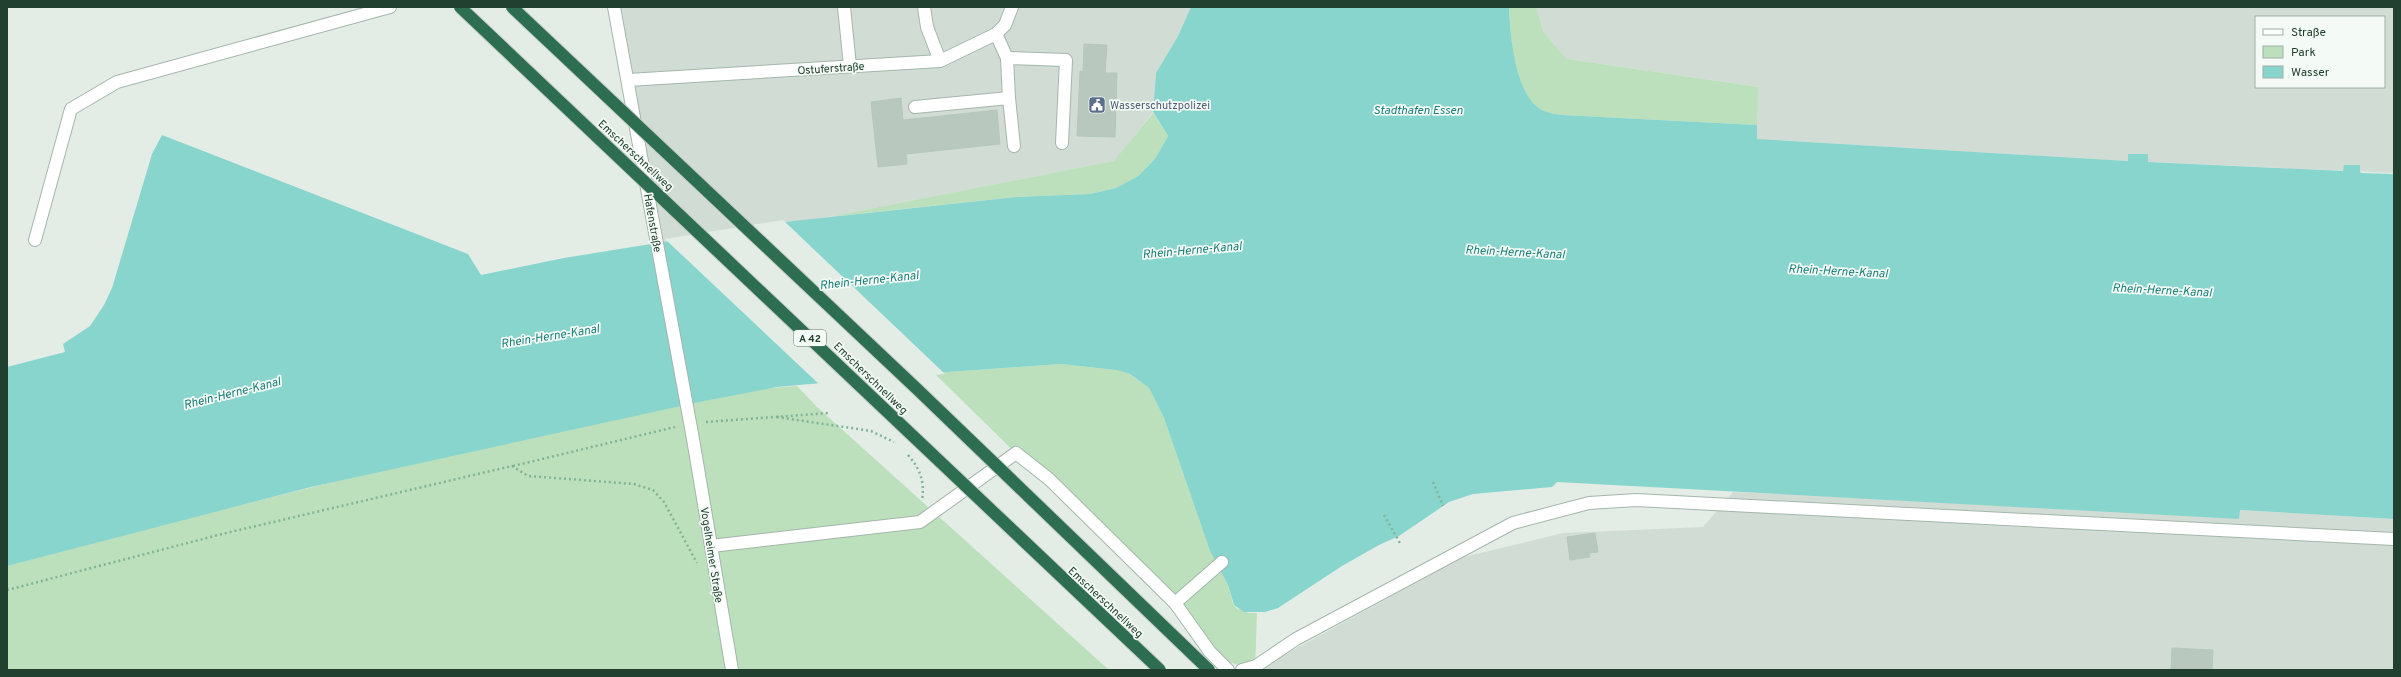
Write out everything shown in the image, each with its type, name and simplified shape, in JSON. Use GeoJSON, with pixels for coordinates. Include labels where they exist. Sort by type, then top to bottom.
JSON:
{"type":"FeatureCollection","features":[{"type":"Feature","properties":{"kind":"highway","name":"Emscherschnellweg"},"geometry":{"type":"LineString","coordinates":[[460,7],[1160,670]]}},
{"type":"Feature","properties":{"kind":"highway","name":"Emscherschnellweg"},"geometry":{"type":"LineString","coordinates":[[512,7],[917,389],[1209,670]]}},
{"type":"Feature","properties":{"kind":"street"},"geometry":{"type":"LineString","coordinates":[[35,240],[71,110],[117,82],[390,7]]}},
{"type":"Feature","properties":{"kind":"street","name":"Hafenstraße"},"geometry":{"type":"LineString","coordinates":[[614,7],[693,439]]}},
{"type":"Feature","properties":{"kind":"street"},"geometry":{"type":"LineString","coordinates":[[844,7],[850,66]]}},
{"type":"Feature","properties":{"kind":"street"},"geometry":{"type":"LineString","coordinates":[[924,7],[927,27],[940,61]]}},
{"type":"Feature","properties":{"kind":"street","name":"Ostuferstraße"},"geometry":{"type":"LineString","coordinates":[[628,80],[940,61],[996,34],[1005,25],[1012,7]]}},
{"type":"Feature","properties":{"kind":"street"},"geometry":{"type":"LineString","coordinates":[[996,34],[1007,58],[1014,146]]}},
{"type":"Feature","properties":{"kind":"street"},"geometry":{"type":"LineString","coordinates":[[1007,58],[1066,60],[1062,143]]}},
{"type":"Feature","properties":{"kind":"street"},"geometry":{"type":"LineString","coordinates":[[915,107],[1009,98]]}},
{"type":"Feature","properties":{"kind":"street","name":"Vogelheimer Straße"},"geometry":{"type":"LineString","coordinates":[[693,439],[732,670]]}},
{"type":"Feature","properties":{"kind":"street"},"geometry":{"type":"LineString","coordinates":[[711,546],[920,522],[1016,453],[1049,479],[1175,603],[1210,652],[1228,670]]}},
{"type":"Feature","properties":{"kind":"street"},"geometry":{"type":"LineString","coordinates":[[1242,670],[1256,666],[1296,639],[1513,523],[1589,503],[1636,500],[2394,539]]}},
{"type":"Feature","properties":{"kind":"street"},"geometry":{"type":"LineString","coordinates":[[1175,603],[1222,562]]}},
{"type":"Feature","properties":{"kind":"path"},"geometry":{"type":"LineString","coordinates":[[700,423],[769,416],[829,413]]}},
{"type":"Feature","properties":{"kind":"path"},"geometry":{"type":"LineString","coordinates":[[769,416],[844,425],[871,431],[896,444]]}},
{"type":"Feature","properties":{"kind":"path"},"geometry":{"type":"LineString","coordinates":[[7,590],[222,534],[679,427]]}},
{"type":"Feature","properties":{"kind":"path"},"geometry":{"type":"LineString","coordinates":[[902,449],[917,466],[922,477],[924,488],[920,522]]}},
{"type":"Feature","properties":{"kind":"path"},"geometry":{"type":"LineString","coordinates":[[512,466],[528,476],[644,486],[662,499],[684,543]]}},
{"type":"Feature","properties":{"kind":"path"},"geometry":{"type":"LineString","coordinates":[[1433,482],[1443,506]]}},
{"type":"Feature","properties":{"kind":"path"},"geometry":{"type":"LineString","coordinates":[[1384,516],[1400,543]]}},
{"type":"Feature","properties":{"kind":"shaded area"},"geometry":{"type":"Polygon","coordinates":[[[621,7],[1191,7],[1178,36],[1156,73],[1153,112],[1115,161],[828,217],[663,242],[621,7]]]}},
{"type":"Feature","properties":{"kind":"shaded area"},"geometry":{"type":"Polygon","coordinates":[[[1536,7],[2394,7],[2394,173],[2128,161],[1756,139],[1759,87],[1567,59],[1544,33],[1536,7]]]}},
{"type":"Feature","properties":{"kind":"shaded area"},"geometry":{"type":"Polygon","coordinates":[[[1733,492],[2239,510],[2394,519],[2394,670],[1256,670],[1464,557],[1563,533],[1703,527],[1733,492]]]}},
{"type":"Feature","properties":{"kind":"green space"},"geometry":{"type":"Polygon","coordinates":[[[1509,7],[1536,7],[1544,33],[1567,59],[1759,87],[1757,125],[1562,115],[1544,111],[1534,104],[1526,93],[1520,80],[1513,48],[1509,7]]]}},
{"type":"Feature","properties":{"kind":"green space"},"geometry":{"type":"Polygon","coordinates":[[[1153,113],[1168,136],[1155,159],[1138,176],[1116,188],[1090,194],[1016,197],[828,217],[1114,161],[1153,113]]]}},
{"type":"Feature","properties":{"kind":"green space"},"geometry":{"type":"Polygon","coordinates":[[[1061,364],[1116,370],[1130,374],[1149,388],[1164,418],[1210,551],[1228,585],[1233,604],[1236,608],[1248,613],[1257,613],[1255,670],[1229,662],[934,373],[1061,364]]]}},
{"type":"Feature","properties":{"kind":"green space"},"geometry":{"type":"Polygon","coordinates":[[[797,386],[816,406],[1109,670],[7,670],[7,566],[221,510],[437,458],[716,397],[770,388],[797,386]]]}},
{"type":"Feature","properties":{"kind":"water"},"geometry":{"type":"Polygon","coordinates":[[[1191,7],[1509,7],[1516,64],[1520,80],[1526,93],[1534,104],[1544,111],[1562,115],[1757,125],[1757,139],[2128,161],[2128,154],[2148,154],[2148,162],[2343,171],[2344,165],[2360,165],[2360,172],[2362,173],[2394,174],[2394,519],[2240,510],[2239,519],[1557,482],[1552,487],[1473,494],[1449,502],[1399,536],[1379,545],[1342,566],[1278,608],[1265,612],[1244,612],[1234,605],[1228,585],[1210,551],[1164,418],[1149,388],[1130,374],[1116,370],[1061,364],[934,373],[777,387],[699,402],[311,487],[7,566],[7,367],[65,352],[63,344],[90,326],[104,305],[112,288],[152,154],[162,135],[468,254],[481,275],[564,258],[793,221],[1016,197],[1090,194],[1116,188],[1138,176],[1155,159],[1168,136],[1153,112],[1156,73],[1178,36],[1191,7]]]}},
{"type":"Feature","properties":{"kind":"pier"},"geometry":{"type":"Polygon","coordinates":[[[783,220],[945,374],[821,386],[665,239],[783,220]]]}},
{"type":"Feature","properties":{"kind":"building","name":"Wasserschutzpolizei"},"geometry":{"type":"Polygon","coordinates":[[[1084,44],[1107,45],[1105,73],[1117,73],[1115,137],[1077,136],[1080,71],[1083,72],[1084,44]]]}},
{"type":"Feature","properties":{"kind":"building"},"geometry":{"type":"Polygon","coordinates":[[[901,98],[903,120],[997,110],[1000,144],[906,154],[907,164],[878,167],[871,102],[901,98]]]}},
{"type":"Feature","properties":{"kind":"building"},"geometry":{"type":"Polygon","coordinates":[[[1595,533],[1598,552],[1589,553],[1590,557],[1570,560],[1567,537],[1595,533]]]}},
{"type":"Feature","properties":{"kind":"building"},"geometry":{"type":"Polygon","coordinates":[[[2172,648],[2213,650],[2212,670],[2171,670],[2172,648]]]}},
{"type":"Feature","properties":{"kind":"place","name":"Wasserschutzpolizei"},"geometry":{"type":"Point","coordinates":[1097,105]}},
{"type":"Feature","properties":{"kind":"water label","name":"Stadthafen Essen"},"geometry":{"type":"Point","coordinates":[1418,110]}},
{"type":"Feature","properties":{"kind":"water label","name":"Rhein-Herne-Kanal"},"geometry":{"type":"Point","coordinates":[1192,250]}},
{"type":"Feature","properties":{"kind":"water label","name":"Rhein-Herne-Kanal"},"geometry":{"type":"Point","coordinates":[1515,252]}},
{"type":"Feature","properties":{"kind":"water label","name":"Rhein-Herne-Kanal"},"geometry":{"type":"Point","coordinates":[1838,271]}},
{"type":"Feature","properties":{"kind":"water label","name":"Rhein-Herne-Kanal"},"geometry":{"type":"Point","coordinates":[869,280]}},
{"type":"Feature","properties":{"kind":"water label","name":"Rhein-Herne-Kanal"},"geometry":{"type":"Point","coordinates":[2162,290]}},
{"type":"Feature","properties":{"kind":"water label","name":"Rhein-Herne-Kanal"},"geometry":{"type":"Point","coordinates":[550,336]}},
{"type":"Feature","properties":{"kind":"water label","name":"Rhein-Herne-Kanal"},"geometry":{"type":"Point","coordinates":[232,393]}}]}
